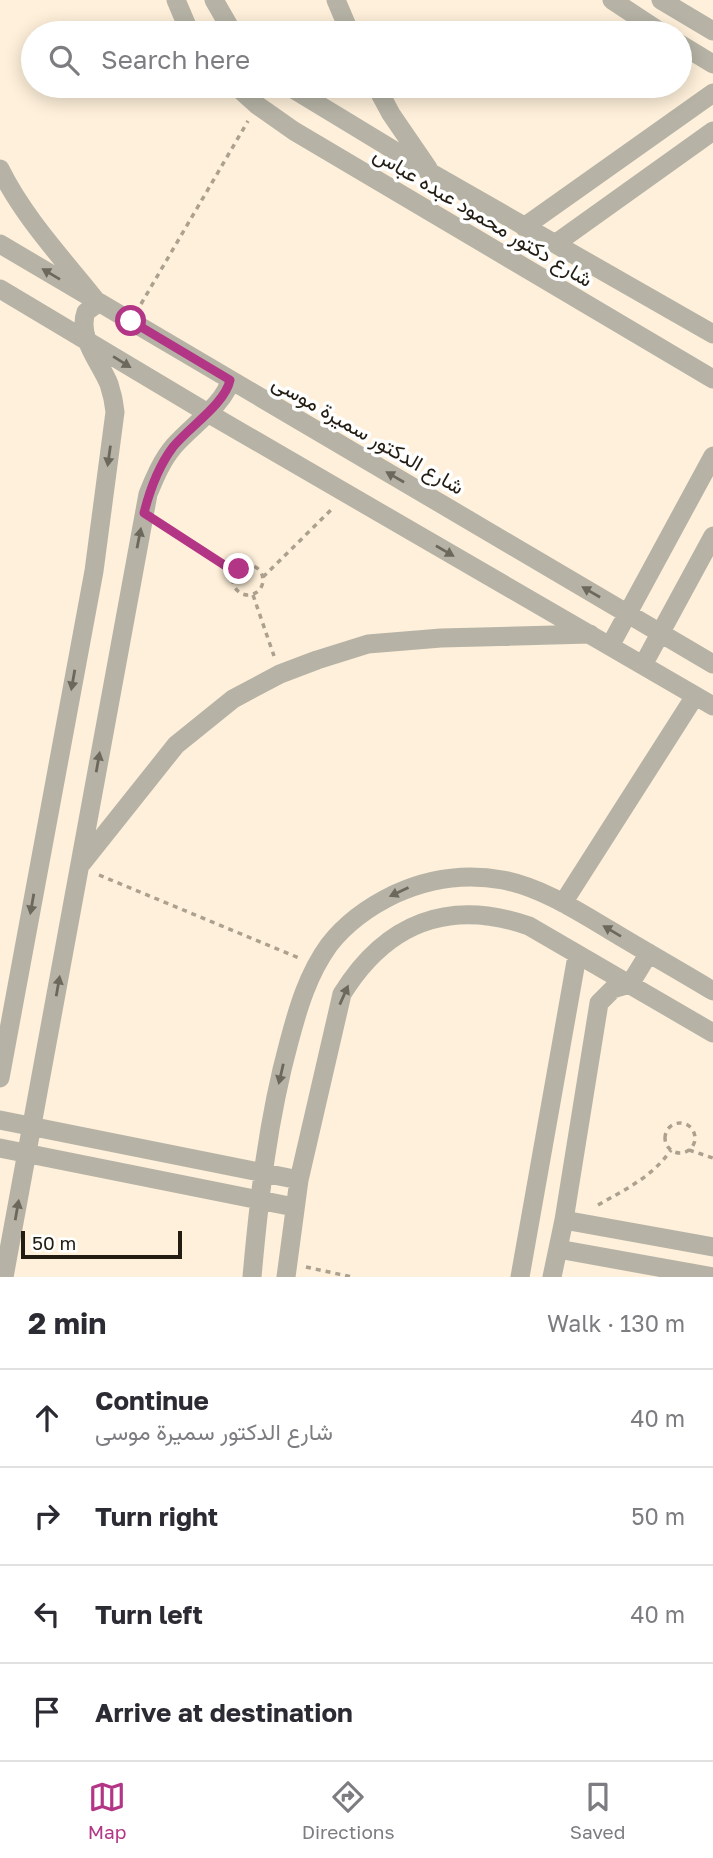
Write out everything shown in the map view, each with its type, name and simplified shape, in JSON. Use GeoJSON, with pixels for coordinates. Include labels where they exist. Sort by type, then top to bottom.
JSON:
{"type":"FeatureCollection","features":[{"type":"Feature","properties":{"kind":"street"},"geometry":{"type":"LineString","coordinates":[[176,0],[185,21]]}},
{"type":"Feature","properties":{"kind":"street"},"geometry":{"type":"LineString","coordinates":[[214,0],[226,21]]}},
{"type":"Feature","properties":{"kind":"street"},"geometry":{"type":"LineString","coordinates":[[336,0],[345,21]]}},
{"type":"Feature","properties":{"kind":"street"},"geometry":{"type":"LineString","coordinates":[[612,0],[644,21]]}},
{"type":"Feature","properties":{"kind":"street"},"geometry":{"type":"LineString","coordinates":[[661,0],[713,32]]}},
{"type":"Feature","properties":{"kind":"street"},"geometry":{"type":"LineString","coordinates":[[692,51],[713,64]]}},
{"type":"Feature","properties":{"kind":"street"},"geometry":{"type":"LineString","coordinates":[[524,227],[713,93]]}},
{"type":"Feature","properties":{"kind":"street","name":"شارع دكتور محمود عبده عباس"},"geometry":{"type":"LineString","coordinates":[[249,98],[293,131],[713,379]]}},
{"type":"Feature","properties":{"kind":"street","name":"شارع دكتور محمود عبده عباس"},"geometry":{"type":"LineString","coordinates":[[308,98],[524,227],[713,334]]}},
{"type":"Feature","properties":{"kind":"street"},"geometry":{"type":"LineString","coordinates":[[382,98],[433,174]]}},
{"type":"Feature","properties":{"kind":"street"},"geometry":{"type":"LineString","coordinates":[[555,244],[713,131]]}},
{"type":"Feature","properties":{"kind":"street"},"geometry":{"type":"LineString","coordinates":[[0,169],[50,243],[98,303],[90,307],[85,316],[87,340],[110,387],[115,412],[93,571],[0,1078]]}},
{"type":"Feature","properties":{"kind":"street"},"geometry":{"type":"LineString","coordinates":[[469,234],[487,205]]}},
{"type":"Feature","properties":{"kind":"street","name":"شارع الدكتور سميرة موسى"},"geometry":{"type":"LineString","coordinates":[[0,244],[713,664]]}},
{"type":"Feature","properties":{"kind":"street"},"geometry":{"type":"LineString","coordinates":[[0,289],[206,412],[713,706]]}},
{"type":"Feature","properties":{"kind":"street"},"geometry":{"type":"LineString","coordinates":[[5,1277],[144,513],[158,471],[172,449],[224,396],[230,380]]}},
{"type":"Feature","properties":{"kind":"street"},"geometry":{"type":"LineString","coordinates":[[610,646],[713,456]]}},
{"type":"Feature","properties":{"kind":"street"},"geometry":{"type":"LineString","coordinates":[[643,665],[713,536]]}},
{"type":"Feature","properties":{"kind":"street"},"geometry":{"type":"LineString","coordinates":[[79,867],[176,745],[233,699],[280,674],[368,645],[441,638],[590,634]]}},
{"type":"Feature","properties":{"kind":"street"},"geometry":{"type":"LineString","coordinates":[[563,903],[695,696]]}},
{"type":"Feature","properties":{"kind":"street"},"geometry":{"type":"LineString","coordinates":[[252,1277],[263,1172],[298,1007],[330,944],[354,919],[384,900],[412,886],[443,878],[475,876],[506,881],[563,903],[713,991]]}},
{"type":"Feature","properties":{"kind":"street"},"geometry":{"type":"LineString","coordinates":[[287,1270],[299,1180],[342,995],[358,968],[381,947],[402,933],[425,922],[450,915],[504,917],[529,926],[713,1033]]}},
{"type":"Feature","properties":{"kind":"street"},"geometry":{"type":"LineString","coordinates":[[552,1277],[567,1220],[599,1003],[613,989],[630,984],[649,953]]}},
{"type":"Feature","properties":{"kind":"street"},"geometry":{"type":"LineString","coordinates":[[520,1277],[577,956]]}},
{"type":"Feature","properties":{"kind":"street"},"geometry":{"type":"LineString","coordinates":[[0,1120],[299,1180]]}},
{"type":"Feature","properties":{"kind":"street"},"geometry":{"type":"LineString","coordinates":[[0,1147],[295,1208]]}},
{"type":"Feature","properties":{"kind":"street"},"geometry":{"type":"LineString","coordinates":[[567,1220],[713,1247]]}},
{"type":"Feature","properties":{"kind":"street"},"geometry":{"type":"LineString","coordinates":[[558,1249],[713,1277]]}},
{"type":"Feature","properties":{"kind":"path"},"geometry":{"type":"LineString","coordinates":[[131,321],[257,106]]}},
{"type":"Feature","properties":{"kind":"path"},"geometry":{"type":"LineString","coordinates":[[263,577],[258,569],[248,565],[235,572],[233,578],[237,590],[253,595],[261,588],[263,577],[347,494]]}},
{"type":"Feature","properties":{"kind":"path"},"geometry":{"type":"LineString","coordinates":[[144,513],[235,572]]}},
{"type":"Feature","properties":{"kind":"path"},"geometry":{"type":"LineString","coordinates":[[253,595],[280,674]]}},
{"type":"Feature","properties":{"kind":"path"},"geometry":{"type":"LineString","coordinates":[[79,867],[317,965]]}},
{"type":"Feature","properties":{"kind":"path"},"geometry":{"type":"LineString","coordinates":[[689,1150],[695,1139],[692,1127],[680,1122],[673,1123],[665,1133],[666,1146],[677,1153],[689,1150],[713,1158]]}},
{"type":"Feature","properties":{"kind":"path"},"geometry":{"type":"LineString","coordinates":[[567,1220],[644,1179],[671,1150]]}},
{"type":"Feature","properties":{"kind":"path"},"geometry":{"type":"LineString","coordinates":[[287,1270],[352,1277]]}},
{"type":"Feature","properties":{"kind":"route"},"geometry":{"type":"LineString","coordinates":[[131,321],[230,380],[219,402],[188,429],[172,449],[158,471],[148,494],[144,513],[235,572],[239,569]]}}]}
